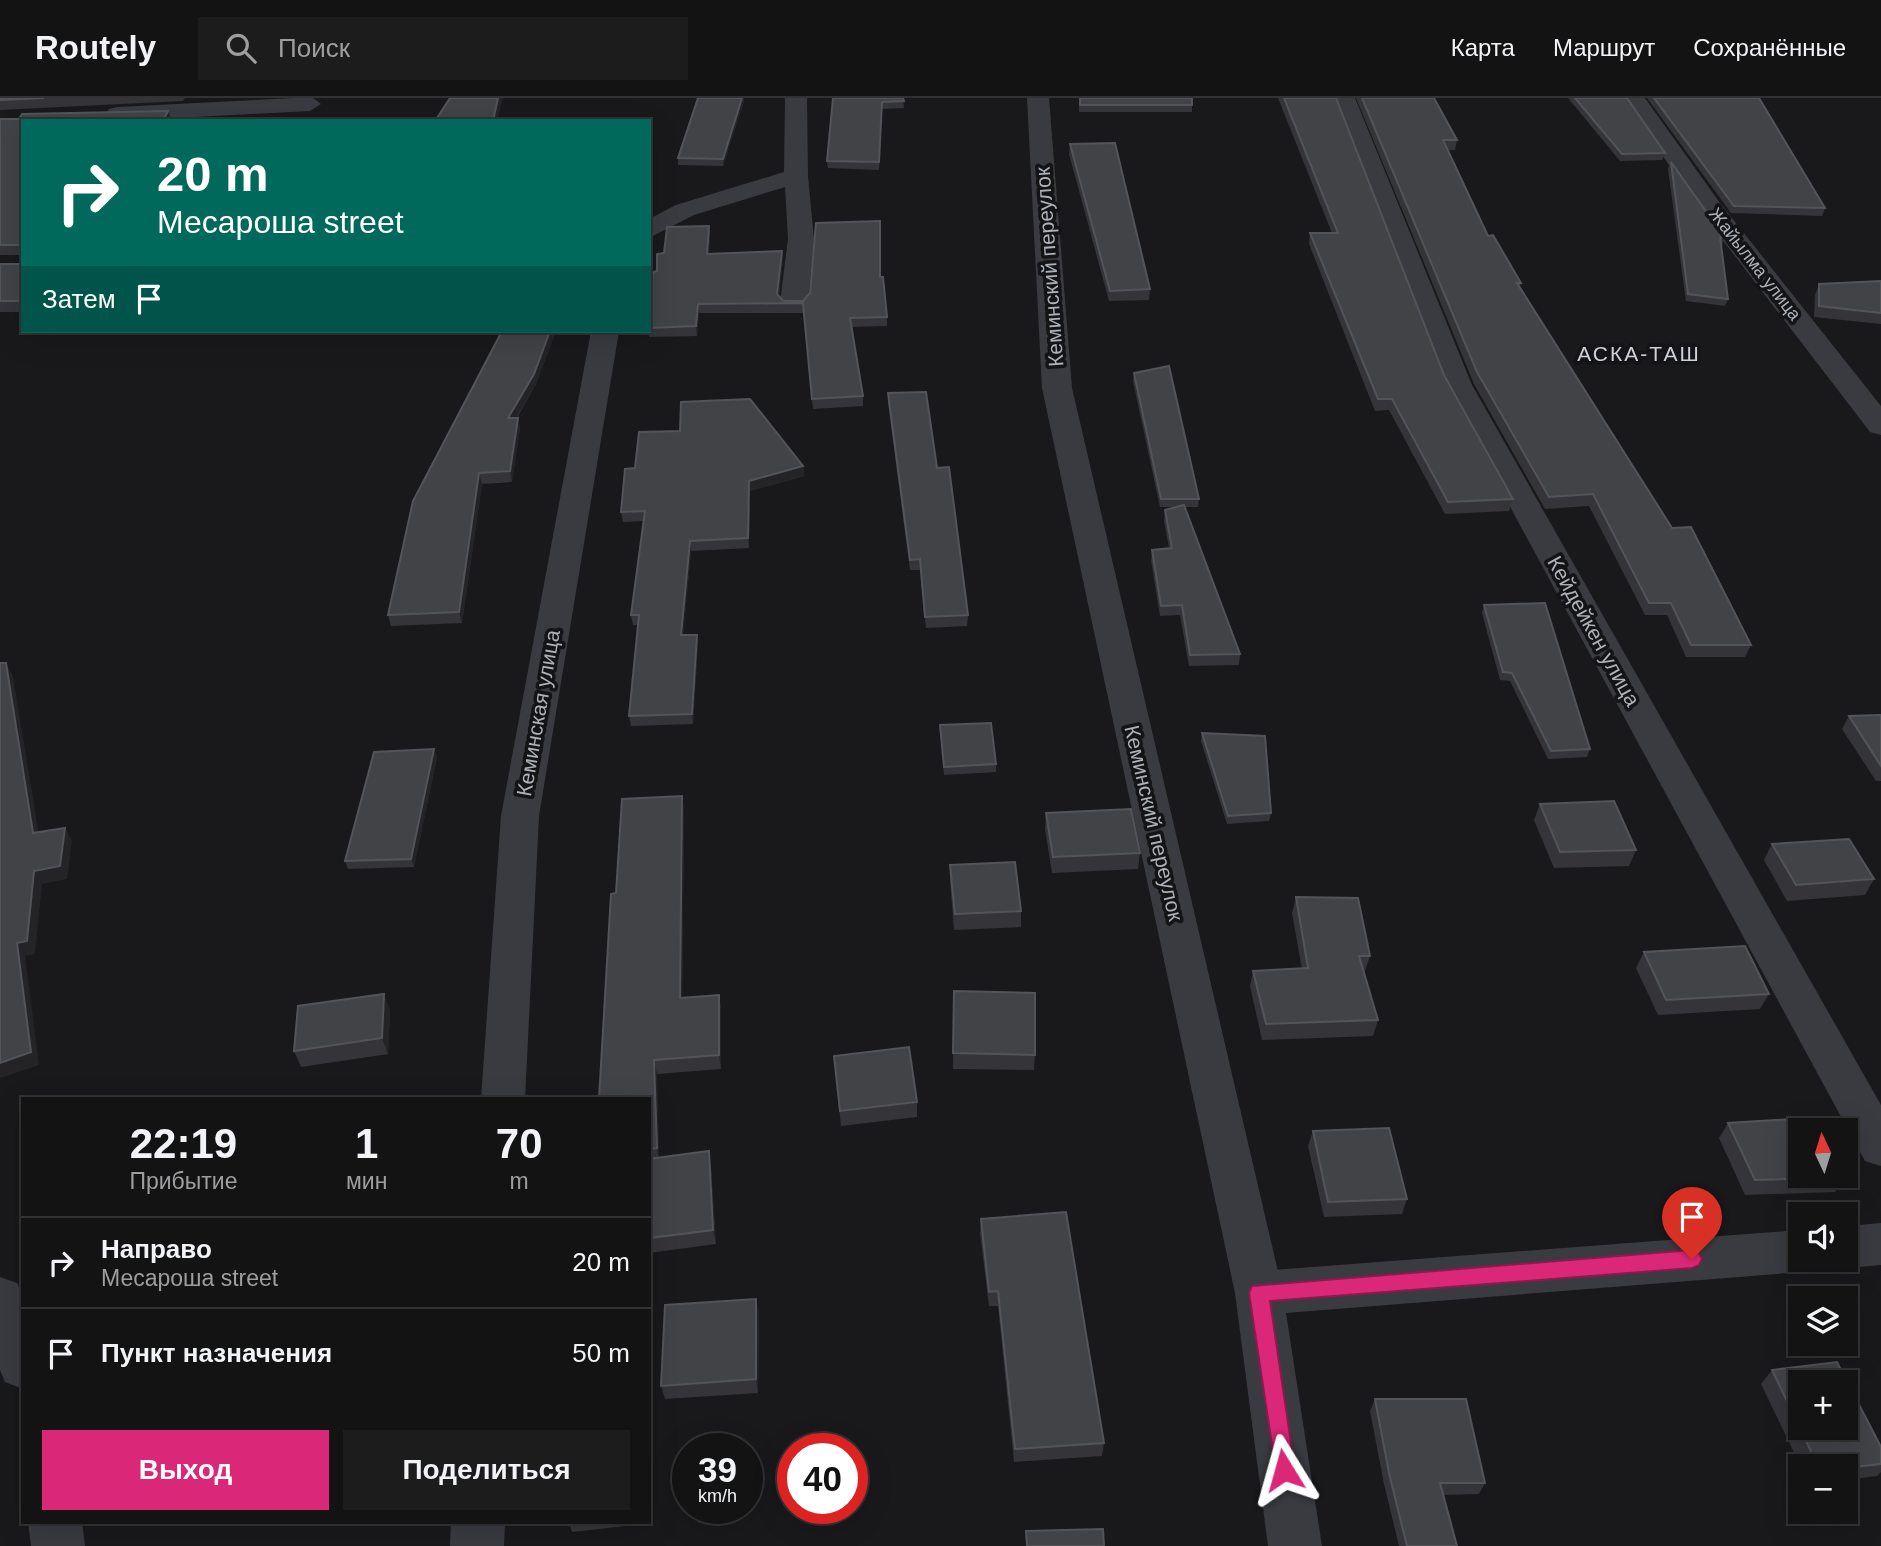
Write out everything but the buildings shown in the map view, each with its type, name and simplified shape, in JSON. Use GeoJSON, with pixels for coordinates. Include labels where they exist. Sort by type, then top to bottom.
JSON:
{"type":"FeatureCollection","features":[{"type":"Feature","properties":{"kind":"street"},"geometry":{"type":"LineString","coordinates":[[794,302],[801,239],[796,176],[796,98]]}},
{"type":"Feature","properties":{"kind":"street","name":"Кеминский переулок"},"geometry":{"type":"LineString","coordinates":[[1038,98],[1057,388],[1259,1293],[1295,1546]]}},
{"type":"Feature","properties":{"kind":"street","name":"Кейдейкен улица"},"geometry":{"type":"LineString","coordinates":[[1343,98],[1458,385],[1881,1147]]}},
{"type":"Feature","properties":{"kind":"street","name":"Жайылма улица"},"geometry":{"type":"LineString","coordinates":[[1634,98],[1711,208],[1881,426]]}},
{"type":"Feature","properties":{"kind":"street"},"geometry":{"type":"LineString","coordinates":[[97,115],[221,104],[310,104]]}},
{"type":"Feature","properties":{"kind":"street"},"geometry":{"type":"LineString","coordinates":[[651,229],[685,210],[796,176]]}},
{"type":"Feature","properties":{"kind":"street","name":"Кеминская улица"},"geometry":{"type":"LineString","coordinates":[[503,1097],[520,817],[605,333]]}},
{"type":"Feature","properties":{"kind":"street"},"geometry":{"type":"LineString","coordinates":[[1858,1246],[1881,1244]]}},
{"type":"Feature","properties":{"kind":"street"},"geometry":{"type":"LineString","coordinates":[[1259,1293],[1788,1252]]}},
{"type":"Feature","properties":{"kind":"street"},"geometry":{"type":"LineString","coordinates":[[0,1299],[21,1359]]}},
{"type":"Feature","properties":{"kind":"street"},"geometry":{"type":"LineString","coordinates":[[55,1524],[58,1546]]}},
{"type":"Feature","properties":{"kind":"street"},"geometry":{"type":"LineString","coordinates":[[477,1546],[478,1524]]}},
{"type":"Feature","properties":{"kind":"district","name":"АСКА-ТАШ"},"geometry":{"type":"Point","coordinates":[1639,353]}},
{"type":"Feature","properties":{"kind":"route"},"geometry":{"type":"LineString","coordinates":[[1284,1470],[1259,1293],[1692,1259]]}}]}
